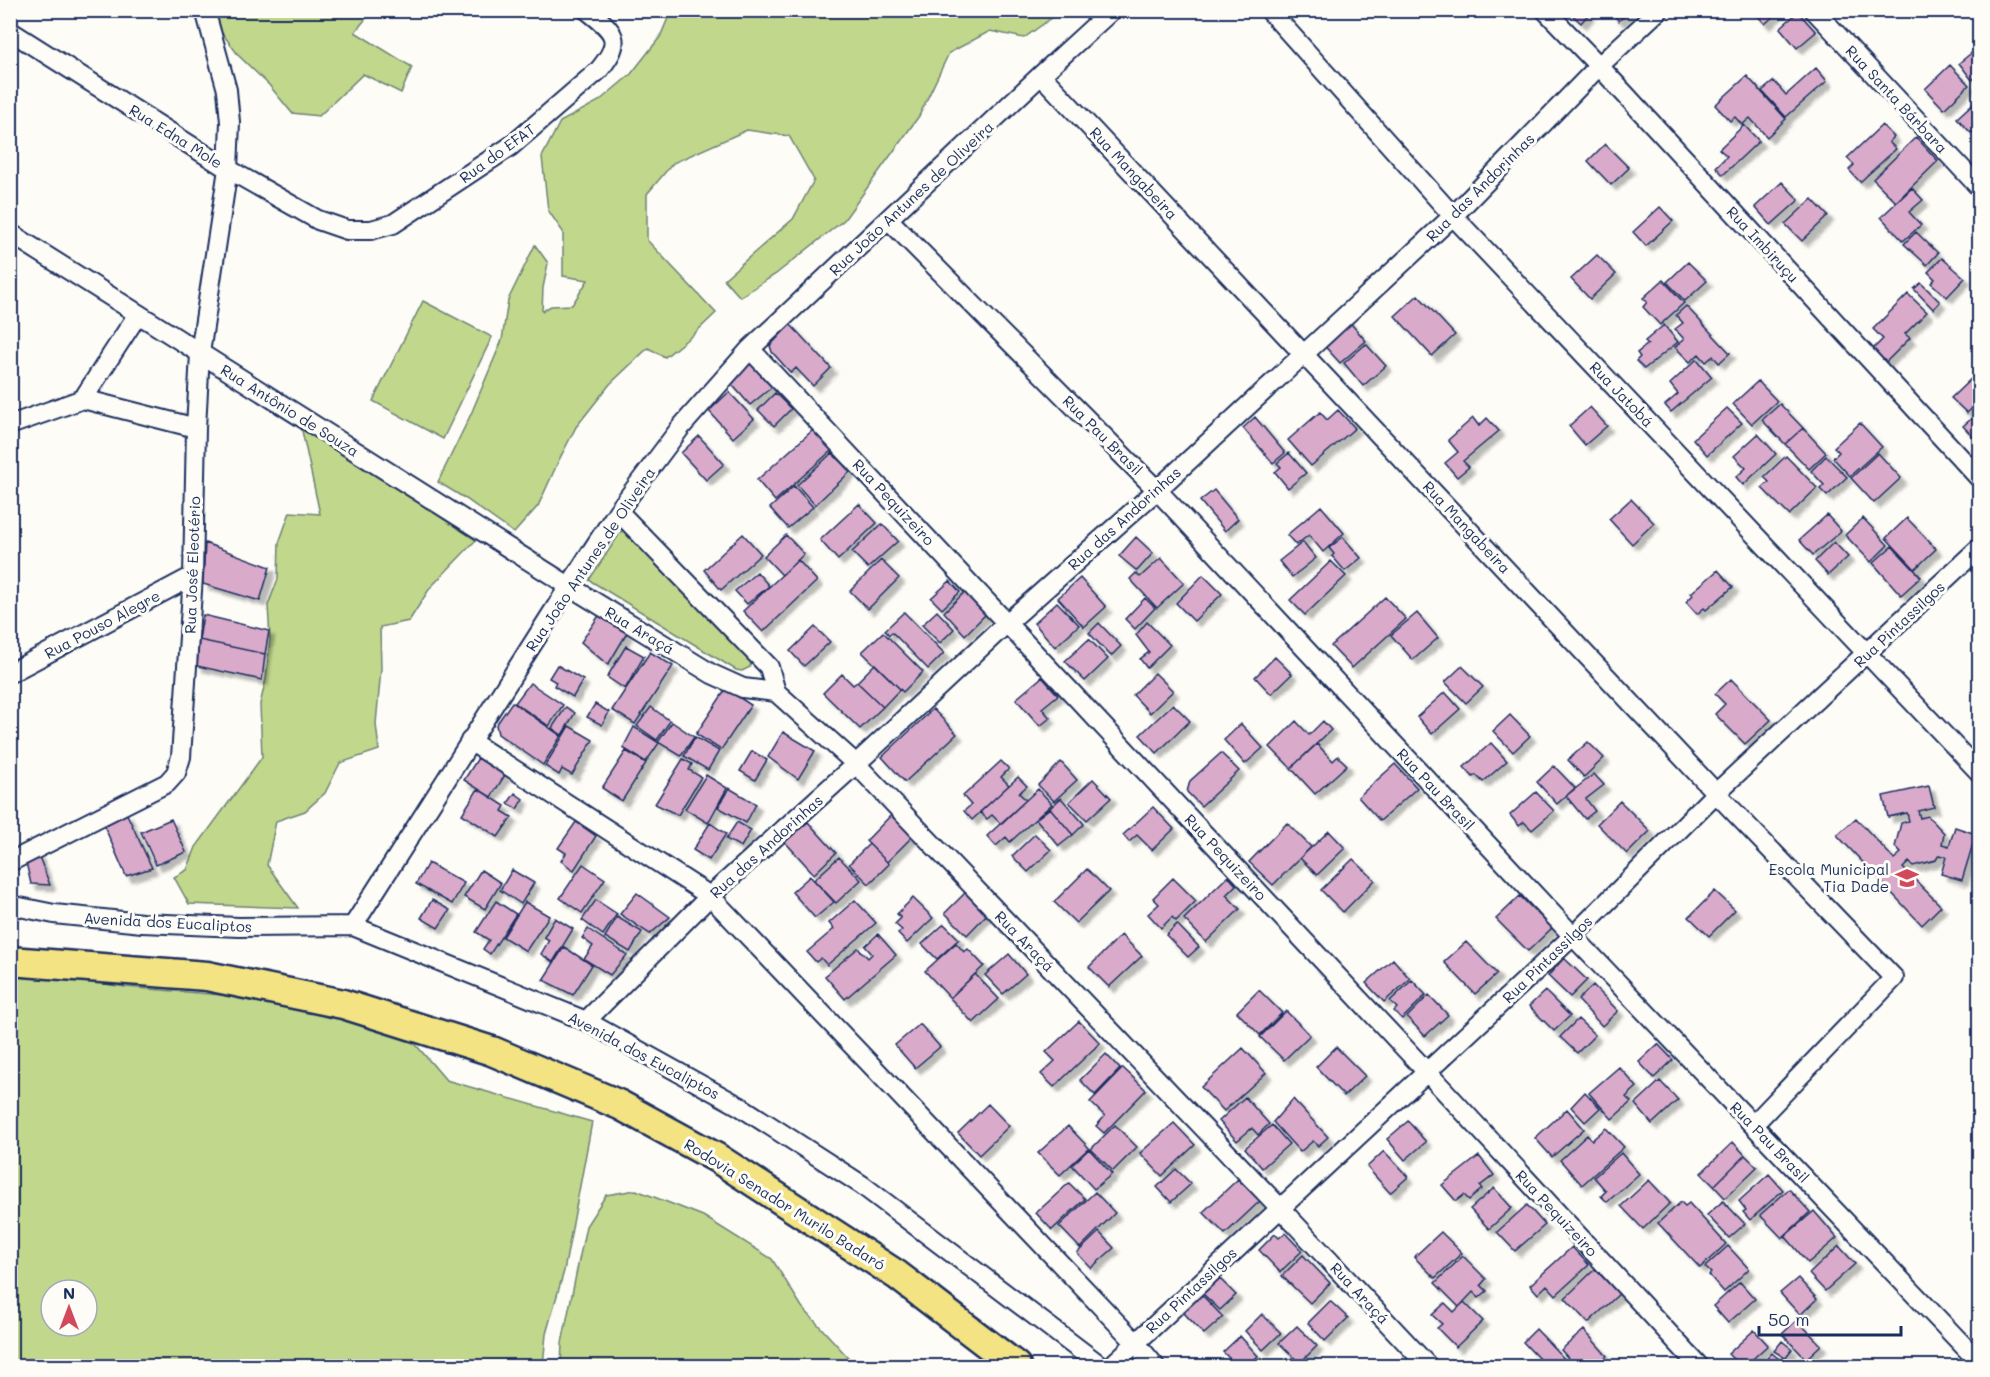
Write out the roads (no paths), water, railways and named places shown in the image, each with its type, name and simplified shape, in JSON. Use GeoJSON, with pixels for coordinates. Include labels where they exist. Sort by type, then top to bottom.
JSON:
{"type":"FeatureCollection","features":[{"type":"Feature","properties":{"kind":"main road","name":"Rodovia Senador Murilo Badaró"},"geometry":{"type":"LineString","coordinates":[[10,961],[207,976],[343,1004],[492,1051],[620,1105],[717,1158],[897,1275],[1016,1366]]}},
{"type":"Feature","properties":{"kind":"street","name":"Rua José Eleotério"},"geometry":{"type":"LineString","coordinates":[[10,862],[167,783],[176,773],[181,757],[193,576],[200,353],[228,169],[230,122],[227,90],[205,10]]}},
{"type":"Feature","properties":{"kind":"street","name":"Rua do EFAT"},"geometry":{"type":"LineString","coordinates":[[347,230],[371,230],[393,224],[511,146],[599,70],[611,55],[615,44],[608,26],[587,10]]}},
{"type":"Feature","properties":{"kind":"street","name":"Rua João Antunes de Oliveira"},"geometry":{"type":"LineString","coordinates":[[353,926],[618,511],[681,427],[750,349],[1112,10]]}},
{"type":"Feature","properties":{"kind":"street","name":"Rua Jatobá"},"geometry":{"type":"LineString","coordinates":[[1269,10],[1452,216],[1980,772]]}},
{"type":"Feature","properties":{"kind":"street","name":"Rua Imbiruçu"},"geometry":{"type":"LineString","coordinates":[[1545,10],[1980,479]]}},
{"type":"Feature","properties":{"kind":"street","name":"Rua das Andorinhas"},"geometry":{"type":"LineString","coordinates":[[586,1021],[710,896],[856,764],[1007,622],[1156,490],[1452,216],[1599,66],[1659,10]]}},
{"type":"Feature","properties":{"kind":"street","name":"Rua Santa Bárbara"},"geometry":{"type":"LineString","coordinates":[[1814,10],[1980,189]]}},
{"type":"Feature","properties":{"kind":"street","name":"Rua Edna Mole"},"geometry":{"type":"LineString","coordinates":[[10,31],[228,169],[318,220],[347,230]]}},
{"type":"Feature","properties":{"kind":"street","name":"Rua Mangabeira"},"geometry":{"type":"LineString","coordinates":[[1041,75],[1716,793],[1894,978],[1753,1125]]}},
{"type":"Feature","properties":{"kind":"street","name":"Rua Pau Brasil"},"geometry":{"type":"LineString","coordinates":[[888,219],[1156,490],[1573,936],[1980,1363]]}},
{"type":"Feature","properties":{"kind":"street","name":"Rua Antônio de Souza"},"geometry":{"type":"LineString","coordinates":[[10,233],[569,586]]}},
{"type":"Feature","properties":{"kind":"street"},"geometry":{"type":"LineString","coordinates":[[83,399],[138,314]]}},
{"type":"Feature","properties":{"kind":"street","name":"Rua Pequizeiro"},"geometry":{"type":"LineString","coordinates":[[750,349],[1699,1366]]}},
{"type":"Feature","properties":{"kind":"street"},"geometry":{"type":"LineString","coordinates":[[10,425],[83,399],[196,429]]}},
{"type":"Feature","properties":{"kind":"street"},"geometry":{"type":"LineString","coordinates":[[618,511],[769,667],[776,692]]}},
{"type":"Feature","properties":{"kind":"street","name":"Rua Pintassilgos"},"geometry":{"type":"LineString","coordinates":[[1111,1366],[1573,936],[1716,793],[1980,547]]}},
{"type":"Feature","properties":{"kind":"street","name":"Rua Pouso Alegre"},"geometry":{"type":"LineString","coordinates":[[10,673],[193,576]]}},
{"type":"Feature","properties":{"kind":"street","name":"Rua Araçá"},"geometry":{"type":"LineString","coordinates":[[569,586],[712,674],[743,688],[776,692],[856,764],[1428,1366]]}},
{"type":"Feature","properties":{"kind":"street"},"geometry":{"type":"LineString","coordinates":[[470,741],[710,896],[1135,1342],[1155,1366]]}},
{"type":"Feature","properties":{"kind":"street","name":"Avenida dos Eucaliptos"},"geometry":{"type":"LineString","coordinates":[[10,905],[54,914],[142,923],[240,927],[353,926],[586,1021],[741,1107],[862,1185],[1101,1366]]}},
{"type":"Feature","properties":{"kind":"street"},"geometry":{"type":"LineString","coordinates":[[10,920],[54,914]]}},
{"type":"Feature","properties":{"kind":"place","name":"Escola Municipal Tia Dade"},"geometry":{"type":"Point","coordinates":[1907,878]}}]}
